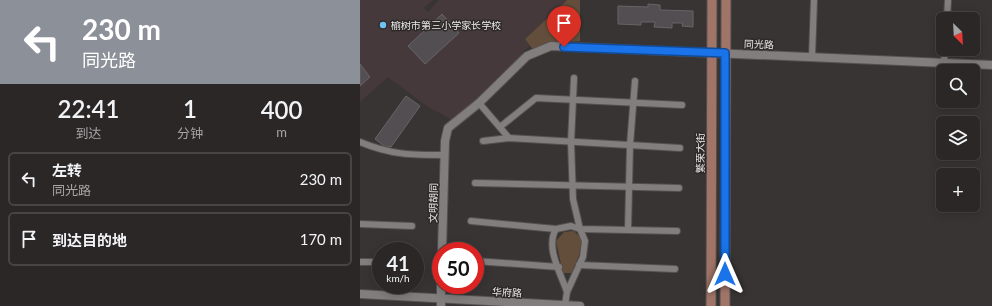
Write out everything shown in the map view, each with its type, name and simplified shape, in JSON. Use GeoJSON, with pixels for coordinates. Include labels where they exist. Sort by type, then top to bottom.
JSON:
{"type":"FeatureCollection","features":[{"type":"Feature","properties":{"kind":"main road","name":"繁荣大街"},"geometry":{"type":"LineString","coordinates":[[711,306],[712,0]]}},
{"type":"Feature","properties":{"kind":"main road"},"geometry":{"type":"LineString","coordinates":[[725,306],[726,0]]}},
{"type":"Feature","properties":{"kind":"street"},"geometry":{"type":"LineString","coordinates":[[812,57],[814,0]]}},
{"type":"Feature","properties":{"kind":"street"},"geometry":{"type":"LineString","coordinates":[[947,12],[948,0]]}},
{"type":"Feature","properties":{"kind":"street","name":"同光路"},"geometry":{"type":"LineString","coordinates":[[445,141],[448,128],[479,102],[527,56],[550,46],[992,65]]}},
{"type":"Feature","properties":{"kind":"street"},"geometry":{"type":"LineString","coordinates":[[944,56],[944,62]]}},
{"type":"Feature","properties":{"kind":"street"},"geometry":{"type":"LineString","coordinates":[[565,305],[567,292],[580,265],[585,241],[580,229],[573,199],[571,142],[574,78]]}},
{"type":"Feature","properties":{"kind":"street"},"geometry":{"type":"LineString","coordinates":[[628,230],[630,145],[635,81]]}},
{"type":"Feature","properties":{"kind":"street"},"geometry":{"type":"LineString","coordinates":[[500,127],[536,98],[682,105]]}},
{"type":"Feature","properties":{"kind":"street"},"geometry":{"type":"LineString","coordinates":[[479,102],[509,138]]}},
{"type":"Feature","properties":{"kind":"street"},"geometry":{"type":"LineString","coordinates":[[483,141],[509,138],[680,148]]}},
{"type":"Feature","properties":{"kind":"street","name":"文明胡同"},"geometry":{"type":"LineString","coordinates":[[442,242],[445,141]]}},
{"type":"Feature","properties":{"kind":"street"},"geometry":{"type":"LineString","coordinates":[[360,142],[382,151],[410,155],[444,155]]}},
{"type":"Feature","properties":{"kind":"street"},"geometry":{"type":"LineString","coordinates":[[475,183],[572,184],[679,188]]}},
{"type":"Feature","properties":{"kind":"street"},"geometry":{"type":"LineString","coordinates":[[471,222],[556,229],[571,226],[580,229],[677,232]]}},
{"type":"Feature","properties":{"kind":"street"},"geometry":{"type":"LineString","coordinates":[[360,224],[412,226]]}},
{"type":"Feature","properties":{"kind":"street"},"geometry":{"type":"LineString","coordinates":[[556,229],[552,235],[553,252],[567,292]]}},
{"type":"Feature","properties":{"kind":"street"},"geometry":{"type":"LineString","coordinates":[[360,262],[372,262]]}},
{"type":"Feature","properties":{"kind":"street"},"geometry":{"type":"LineString","coordinates":[[484,262],[559,267]]}},
{"type":"Feature","properties":{"kind":"street"},"geometry":{"type":"LineString","coordinates":[[580,265],[676,269]]}},
{"type":"Feature","properties":{"kind":"street","name":"华府路"},"geometry":{"type":"LineString","coordinates":[[360,294],[441,302],[580,306]]}},
{"type":"Feature","properties":{"kind":"shaded area"},"geometry":{"type":"Polygon","coordinates":[[[360,0],[433,0],[424,8],[428,12],[439,0],[567,0],[525,39],[530,46],[521,53],[524,56],[454,121],[427,106],[388,77],[360,102],[360,0]]]}},
{"type":"Feature","properties":{"kind":"shaded area"},"geometry":{"type":"Polygon","coordinates":[[[567,0],[580,0],[580,41],[552,43],[534,51],[525,39],[567,0]]]}},
{"type":"Feature","properties":{"kind":"shaded area"},"geometry":{"type":"Polygon","coordinates":[[[574,231],[582,239],[579,255],[572,273],[563,273],[556,241],[564,232],[574,231]]]}},
{"type":"Feature","properties":{"kind":"building"},"geometry":{"type":"Polygon","coordinates":[[[648,4],[660,5],[660,10],[693,11],[693,27],[682,26],[683,23],[672,23],[672,28],[654,27],[655,22],[641,22],[641,25],[618,24],[618,6],[648,7],[648,4]]]}},
{"type":"Feature","properties":{"kind":"building"},"geometry":{"type":"Polygon","coordinates":[[[442,14],[459,33],[425,64],[408,46],[442,14]]]}},
{"type":"Feature","properties":{"kind":"building"},"geometry":{"type":"Polygon","coordinates":[[[360,64],[370,77],[360,86],[360,64]]]}},
{"type":"Feature","properties":{"kind":"building"},"geometry":{"type":"Polygon","coordinates":[[[406,96],[420,106],[391,147],[384,146],[375,139],[406,96]]]}},
{"type":"Feature","properties":{"kind":"place","name":"榆树市第三小学家长学校"},"geometry":{"type":"Point","coordinates":[383,25]}},
{"type":"Feature","properties":{"kind":"route"},"geometry":{"type":"LineString","coordinates":[[564,47],[725,53],[725,274]]}}]}
